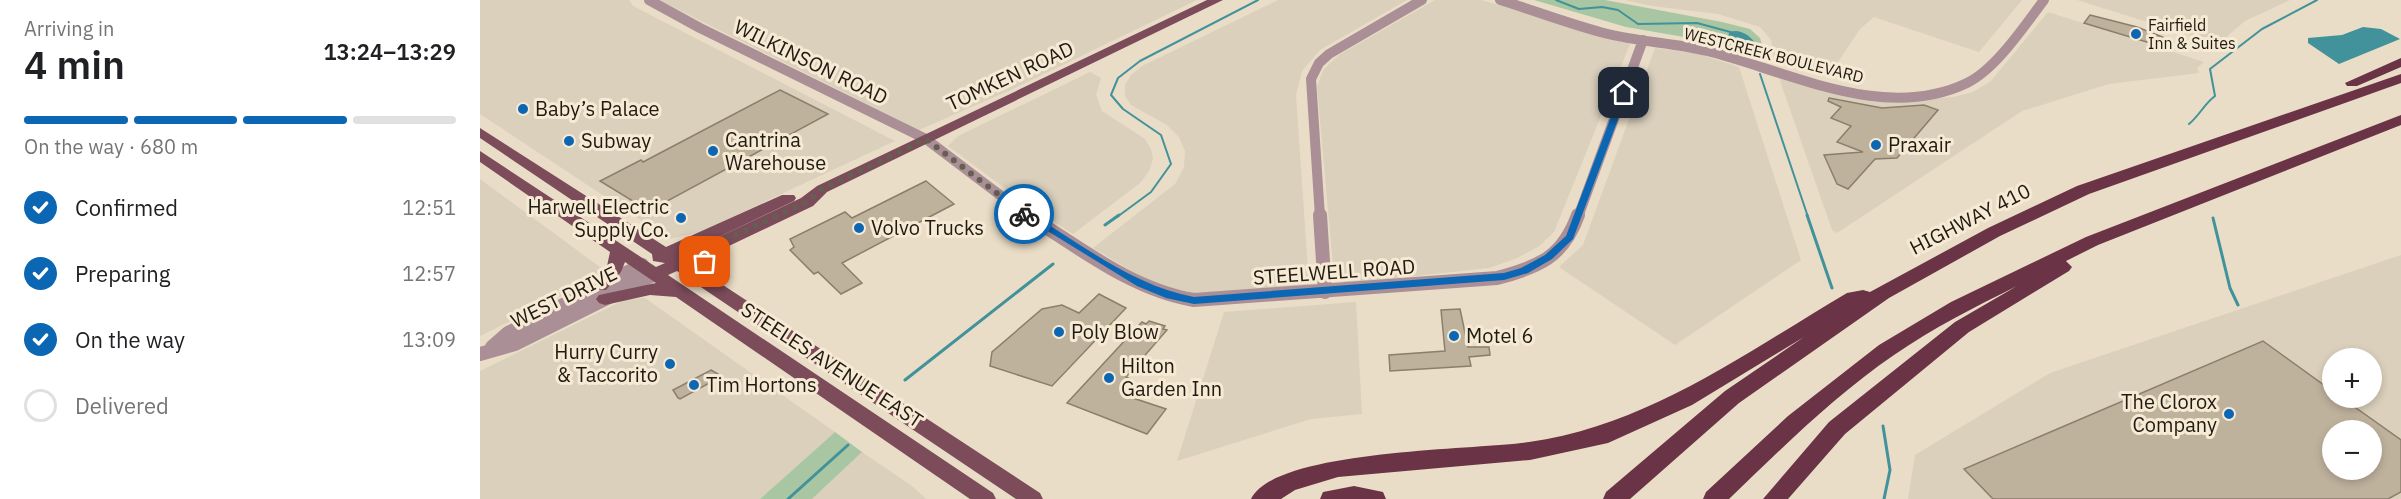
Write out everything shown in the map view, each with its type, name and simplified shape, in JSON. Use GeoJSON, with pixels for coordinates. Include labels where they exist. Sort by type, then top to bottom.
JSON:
{"type":"FeatureCollection","features":[{"type":"Feature","properties":{"kind":"highway"},"geometry":{"type":"LineString","coordinates":[[2279,119],[2287,109],[2401,62]]}},
{"type":"Feature","properties":{"kind":"highway","name":"HIGHWAY 410"},"geometry":{"type":"LineString","coordinates":[[1614,499],[1732,397],[1882,293],[1994,232],[2083,189],[2401,78]]}},
{"type":"Feature","properties":{"kind":"highway"},"geometry":{"type":"LineString","coordinates":[[1714,499],[1796,422],[1886,350],[1958,307],[2092,241],[2401,120]]}},
{"type":"Feature","properties":{"kind":"highway"},"geometry":{"type":"LineString","coordinates":[[1774,499],[1846,421],[1962,327],[2082,256],[2092,241]]}},
{"type":"Feature","properties":{"kind":"highway"},"geometry":{"type":"LineString","coordinates":[[1262,499],[1288,483],[1338,468],[1530,451],[1578,443],[1608,434],[1685,399],[1854,298],[1882,293]]}},
{"type":"Feature","properties":{"kind":"highway"},"geometry":{"type":"LineString","coordinates":[[1331,499],[1346,496],[1375,499]]}},
{"type":"Feature","properties":{"kind":"main road","name":"TOMKEN ROAD"},"geometry":{"type":"LineString","coordinates":[[649,270],[796,194],[822,189],[1217,0]]}},
{"type":"Feature","properties":{"kind":"main road","name":"STEELES AVENUE EAST"},"geometry":{"type":"LineString","coordinates":[[480,132],[1033,499]]}},
{"type":"Feature","properties":{"kind":"main road","name":"STEELES AVENUE EAST"},"geometry":{"type":"LineString","coordinates":[[480,155],[986,499]]}},
{"type":"Feature","properties":{"kind":"main road","name":"TOMKEN ROAD"},"geometry":{"type":"LineString","coordinates":[[672,259],[716,244],[807,202],[822,189]]}},
{"type":"Feature","properties":{"kind":"main road"},"geometry":{"type":"LineString","coordinates":[[702,280],[705,262],[716,244]]}},
{"type":"Feature","properties":{"kind":"main road"},"geometry":{"type":"LineString","coordinates":[[603,293],[615,268],[619,250]]}},
{"type":"Feature","properties":{"kind":"main road"},"geometry":{"type":"LineString","coordinates":[[603,293],[664,288],[682,292]]}},
{"type":"Feature","properties":{"kind":"street","name":"WILKINSON ROAD"},"geometry":{"type":"LineString","coordinates":[[649,0],[700,28],[926,139]]}},
{"type":"Feature","properties":{"kind":"street"},"geometry":{"type":"LineString","coordinates":[[1325,292],[1311,79],[1319,63],[1329,54],[1422,0]]}},
{"type":"Feature","properties":{"kind":"street","name":"WESTCREEK BOULEVARD"},"geometry":{"type":"LineString","coordinates":[[1500,0],[1609,34],[1704,51],[1844,91],[1881,95],[1917,95],[1970,82],[1987,68],[2044,0]]}},
{"type":"Feature","properties":{"kind":"street","name":"STEELWELL ROAD"},"geometry":{"type":"LineString","coordinates":[[926,139],[1015,208],[1156,291],[1194,300],[1213,301],[1504,277],[1524,271],[1561,248],[1570,237],[1643,40]]}},
{"type":"Feature","properties":{"kind":"street","name":"WEST DRIVE"},"geometry":{"type":"LineString","coordinates":[[484,352],[515,344],[603,293],[649,270]]}},
{"type":"Feature","properties":{"kind":"shaded area"},"geometry":{"type":"Polygon","coordinates":[[[480,0],[629,0],[633,6],[895,141],[700,232],[669,239],[480,114],[480,0]]]}},
{"type":"Feature","properties":{"kind":"shaded area"},"geometry":{"type":"Polygon","coordinates":[[[659,0],[1197,0],[1015,88],[919,130],[659,0]]]}},
{"type":"Feature","properties":{"kind":"shaded area"},"geometry":{"type":"Polygon","coordinates":[[[1278,0],[1407,0],[1320,50],[1302,71],[1296,95],[1309,285],[1195,295],[1150,282],[1093,248],[1175,184],[1184,167],[1185,151],[1179,137],[1167,125],[1131,105],[1125,96],[1125,85],[1131,75],[1142,66],[1278,0]]]}},
{"type":"Feature","properties":{"kind":"shaded area"},"geometry":{"type":"Polygon","coordinates":[[[1435,0],[1481,0],[1630,44],[1554,232],[1538,247],[1515,259],[1489,268],[1344,284],[1334,277],[1317,87],[1323,70],[1339,55],[1435,0]]]}},
{"type":"Feature","properties":{"kind":"shaded area"},"geometry":{"type":"Polygon","coordinates":[[[1625,0],[2022,0],[1979,52],[1874,17],[1860,29],[1828,77],[1775,62],[1771,40],[1760,27],[1718,14],[1652,6],[1625,0]]]}},
{"type":"Feature","properties":{"kind":"shaded area"},"geometry":{"type":"Polygon","coordinates":[[[2077,0],[2290,0],[2245,21],[2218,44],[2077,0]]]}},
{"type":"Feature","properties":{"kind":"shaded area"},"geometry":{"type":"Polygon","coordinates":[[[2048,12],[2204,62],[2197,68],[2199,73],[2109,84],[2022,111],[1837,233],[1832,230],[1779,78],[1897,101],[1954,97],[1973,92],[1991,81],[2048,12]]]}},
{"type":"Feature","properties":{"kind":"shaded area"},"geometry":{"type":"Polygon","coordinates":[[[1655,48],[1700,54],[1739,67],[1801,260],[1675,345],[1559,267],[1583,245],[1655,48]]]}},
{"type":"Feature","properties":{"kind":"shaded area"},"geometry":{"type":"Polygon","coordinates":[[[1090,72],[1101,78],[1096,95],[1102,111],[1145,139],[1151,149],[1153,159],[1149,171],[1140,183],[1073,234],[1022,201],[948,146],[958,136],[1090,72]]]}},
{"type":"Feature","properties":{"kind":"shaded area"},"geometry":{"type":"Polygon","coordinates":[[[480,179],[604,270],[600,277],[480,336],[480,179]]]}},
{"type":"Feature","properties":{"kind":"shaded area"},"geometry":{"type":"Polygon","coordinates":[[[2401,255],[2401,499],[1908,499],[1915,455],[2050,373],[2401,255]]]}},
{"type":"Feature","properties":{"kind":"shaded area"},"geometry":{"type":"Polygon","coordinates":[[[645,298],[835,432],[760,499],[480,499],[480,371],[624,300],[645,298]]]}},
{"type":"Feature","properties":{"kind":"shaded area"},"geometry":{"type":"Polygon","coordinates":[[[1356,302],[1362,414],[1311,419],[1177,461],[1224,312],[1356,302]]]}},
{"type":"Feature","properties":{"kind":"shaded area"},"geometry":{"type":"Polygon","coordinates":[[[862,452],[912,486],[926,499],[812,499],[862,452]]]}},
{"type":"Feature","properties":{"kind":"green space"},"geometry":{"type":"Polygon","coordinates":[[[1534,0],[1605,0],[1722,22],[1750,29],[1760,38],[1765,54],[1746,54],[1719,43],[1626,27],[1534,0]]]}},
{"type":"Feature","properties":{"kind":"green space"},"geometry":{"type":"Polygon","coordinates":[[[835,432],[862,452],[812,499],[760,499],[835,432]]]}},
{"type":"Feature","properties":{"kind":"water"},"geometry":{"type":"Polygon","coordinates":[[[2363,27],[2381,29],[2400,39],[2339,64],[2308,43],[2308,38],[2342,35],[2363,27]]]}},
{"type":"Feature","properties":{"kind":"water"},"geometry":{"type":"Polygon","coordinates":[[[1734,31],[1749,36],[1760,49],[1759,53],[1746,51],[1731,42],[1728,39],[1729,33],[1734,31]]]}},
{"type":"Feature","properties":{"kind":"building","name":"Fairfield Inn & Suites"},"geometry":{"type":"Polygon","coordinates":[[[2090,15],[2137,27],[2170,40],[2167,47],[2163,47],[2084,23],[2090,15]]]}},
{"type":"Feature","properties":{"kind":"building","name":"Cantrina Warehouse"},"geometry":{"type":"Polygon","coordinates":[[[780,90],[828,114],[649,211],[600,181],[641,160],[643,162],[780,90]]]}},
{"type":"Feature","properties":{"kind":"building","name":"Praxair"},"geometry":{"type":"Polygon","coordinates":[[[1829,98],[1882,108],[1924,105],[1938,110],[1897,158],[1875,159],[1848,189],[1837,184],[1824,155],[1863,152],[1837,142],[1851,126],[1831,118],[1841,107],[1828,101],[1829,98]]]}},
{"type":"Feature","properties":{"kind":"building","name":"Volvo Trucks"},"geometry":{"type":"Polygon","coordinates":[[[926,181],[954,204],[842,263],[862,283],[841,294],[818,272],[814,274],[790,250],[794,247],[790,239],[845,212],[852,218],[926,181]]]}},
{"type":"Feature","properties":{"kind":"building","name":"Poly Blow"},"geometry":{"type":"Polygon","coordinates":[[[1099,294],[1126,308],[1052,386],[990,366],[992,352],[1042,309],[1062,305],[1079,313],[1099,294]]]}},
{"type":"Feature","properties":{"kind":"building","name":"Motel 6"},"geometry":{"type":"Polygon","coordinates":[[[1460,309],[1468,347],[1489,347],[1490,355],[1469,357],[1471,366],[1390,371],[1389,355],[1445,351],[1441,310],[1460,309]]]}},
{"type":"Feature","properties":{"kind":"building","name":"Hilton Garden Inn"},"geometry":{"type":"Polygon","coordinates":[[[1149,321],[1165,326],[1163,329],[1167,330],[1126,377],[1130,379],[1121,389],[1135,395],[1133,398],[1166,409],[1147,434],[1067,403],[1142,322],[1146,324],[1149,321]]]}},
{"type":"Feature","properties":{"kind":"building","name":"The Clorox Company"},"geometry":{"type":"Polygon","coordinates":[[[2263,341],[2322,384],[2322,408],[2356,408],[2373,420],[2322,420],[2322,480],[2382,480],[2382,426],[2401,440],[2401,492],[2388,499],[1993,499],[1964,469],[2263,341]]]}},
{"type":"Feature","properties":{"kind":"building","name":"Tim Hortons"},"geometry":{"type":"Polygon","coordinates":[[[711,370],[718,374],[715,380],[678,398],[673,390],[711,370]]]}},
{"type":"Feature","properties":{"kind":"waterway"},"geometry":{"type":"LineString","coordinates":[[1117,217],[1151,192],[1171,164],[1161,135],[1123,109],[1111,95],[1118,78],[1140,61],[1258,0]]}},
{"type":"Feature","properties":{"kind":"waterway"},"geometry":{"type":"LineString","coordinates":[[1556,0],[1579,9],[1602,7],[1618,10],[1638,24],[1697,23],[1734,33]]}},
{"type":"Feature","properties":{"kind":"waterway"},"geometry":{"type":"LineString","coordinates":[[2189,124],[2215,96],[2210,69],[2262,29],[2317,0]]}},
{"type":"Feature","properties":{"kind":"waterway"},"geometry":{"type":"LineString","coordinates":[[1760,74],[1808,217]]}},
{"type":"Feature","properties":{"kind":"waterway"},"geometry":{"type":"LineString","coordinates":[[1105,225],[1119,215]]}},
{"type":"Feature","properties":{"kind":"waterway"},"geometry":{"type":"LineString","coordinates":[[1807,215],[1832,288]]}},
{"type":"Feature","properties":{"kind":"waterway"},"geometry":{"type":"LineString","coordinates":[[2213,218],[2230,288],[2238,305]]}},
{"type":"Feature","properties":{"kind":"waterway"},"geometry":{"type":"LineString","coordinates":[[905,380],[1053,264]]}},
{"type":"Feature","properties":{"kind":"waterway"},"geometry":{"type":"LineString","coordinates":[[1883,426],[1890,470],[1884,499]]}},
{"type":"Feature","properties":{"kind":"waterway"},"geometry":{"type":"LineString","coordinates":[[788,499],[848,445]]}},
{"type":"Feature","properties":{"kind":"way so far"},"geometry":{"type":"LineString","coordinates":[[705,262],[716,244],[807,202],[822,189],[926,139],[1024,214]]}},
{"type":"Feature","properties":{"kind":"place","name":"Fairfield Inn & Suites"},"geometry":{"type":"Point","coordinates":[2136,34]}},
{"type":"Feature","properties":{"kind":"place","name":"Baby’s Palace"},"geometry":{"type":"Point","coordinates":[523,109]}},
{"type":"Feature","properties":{"kind":"place","name":"Subway"},"geometry":{"type":"Point","coordinates":[569,141]}},
{"type":"Feature","properties":{"kind":"place","name":"Praxair"},"geometry":{"type":"Point","coordinates":[1876,145]}},
{"type":"Feature","properties":{"kind":"place","name":"Cantrina Warehouse"},"geometry":{"type":"Point","coordinates":[713,151]}},
{"type":"Feature","properties":{"kind":"place","name":"Harwell Electric Supply Co."},"geometry":{"type":"Point","coordinates":[681,218]}},
{"type":"Feature","properties":{"kind":"place","name":"Volvo Trucks"},"geometry":{"type":"Point","coordinates":[859,228]}},
{"type":"Feature","properties":{"kind":"place","name":"Poly Blow"},"geometry":{"type":"Point","coordinates":[1059,332]}},
{"type":"Feature","properties":{"kind":"place","name":"Motel 6"},"geometry":{"type":"Point","coordinates":[1454,336]}},
{"type":"Feature","properties":{"kind":"place","name":"Hurry Curry & Taccorito"},"geometry":{"type":"Point","coordinates":[670,364]}},
{"type":"Feature","properties":{"kind":"place","name":"Hilton Garden Inn"},"geometry":{"type":"Point","coordinates":[1109,378]}},
{"type":"Feature","properties":{"kind":"place","name":"Tim Hortons"},"geometry":{"type":"Point","coordinates":[694,385]}},
{"type":"Feature","properties":{"kind":"place","name":"The Clorox Company"},"geometry":{"type":"Point","coordinates":[2229,414]}},
{"type":"Feature","properties":{"kind":"route"},"geometry":{"type":"LineString","coordinates":[[1024,214],[1140,284],[1170,296],[1194,300],[1213,301],[1504,277],[1524,271],[1549,257],[1570,237],[1624,93]]}}]}
